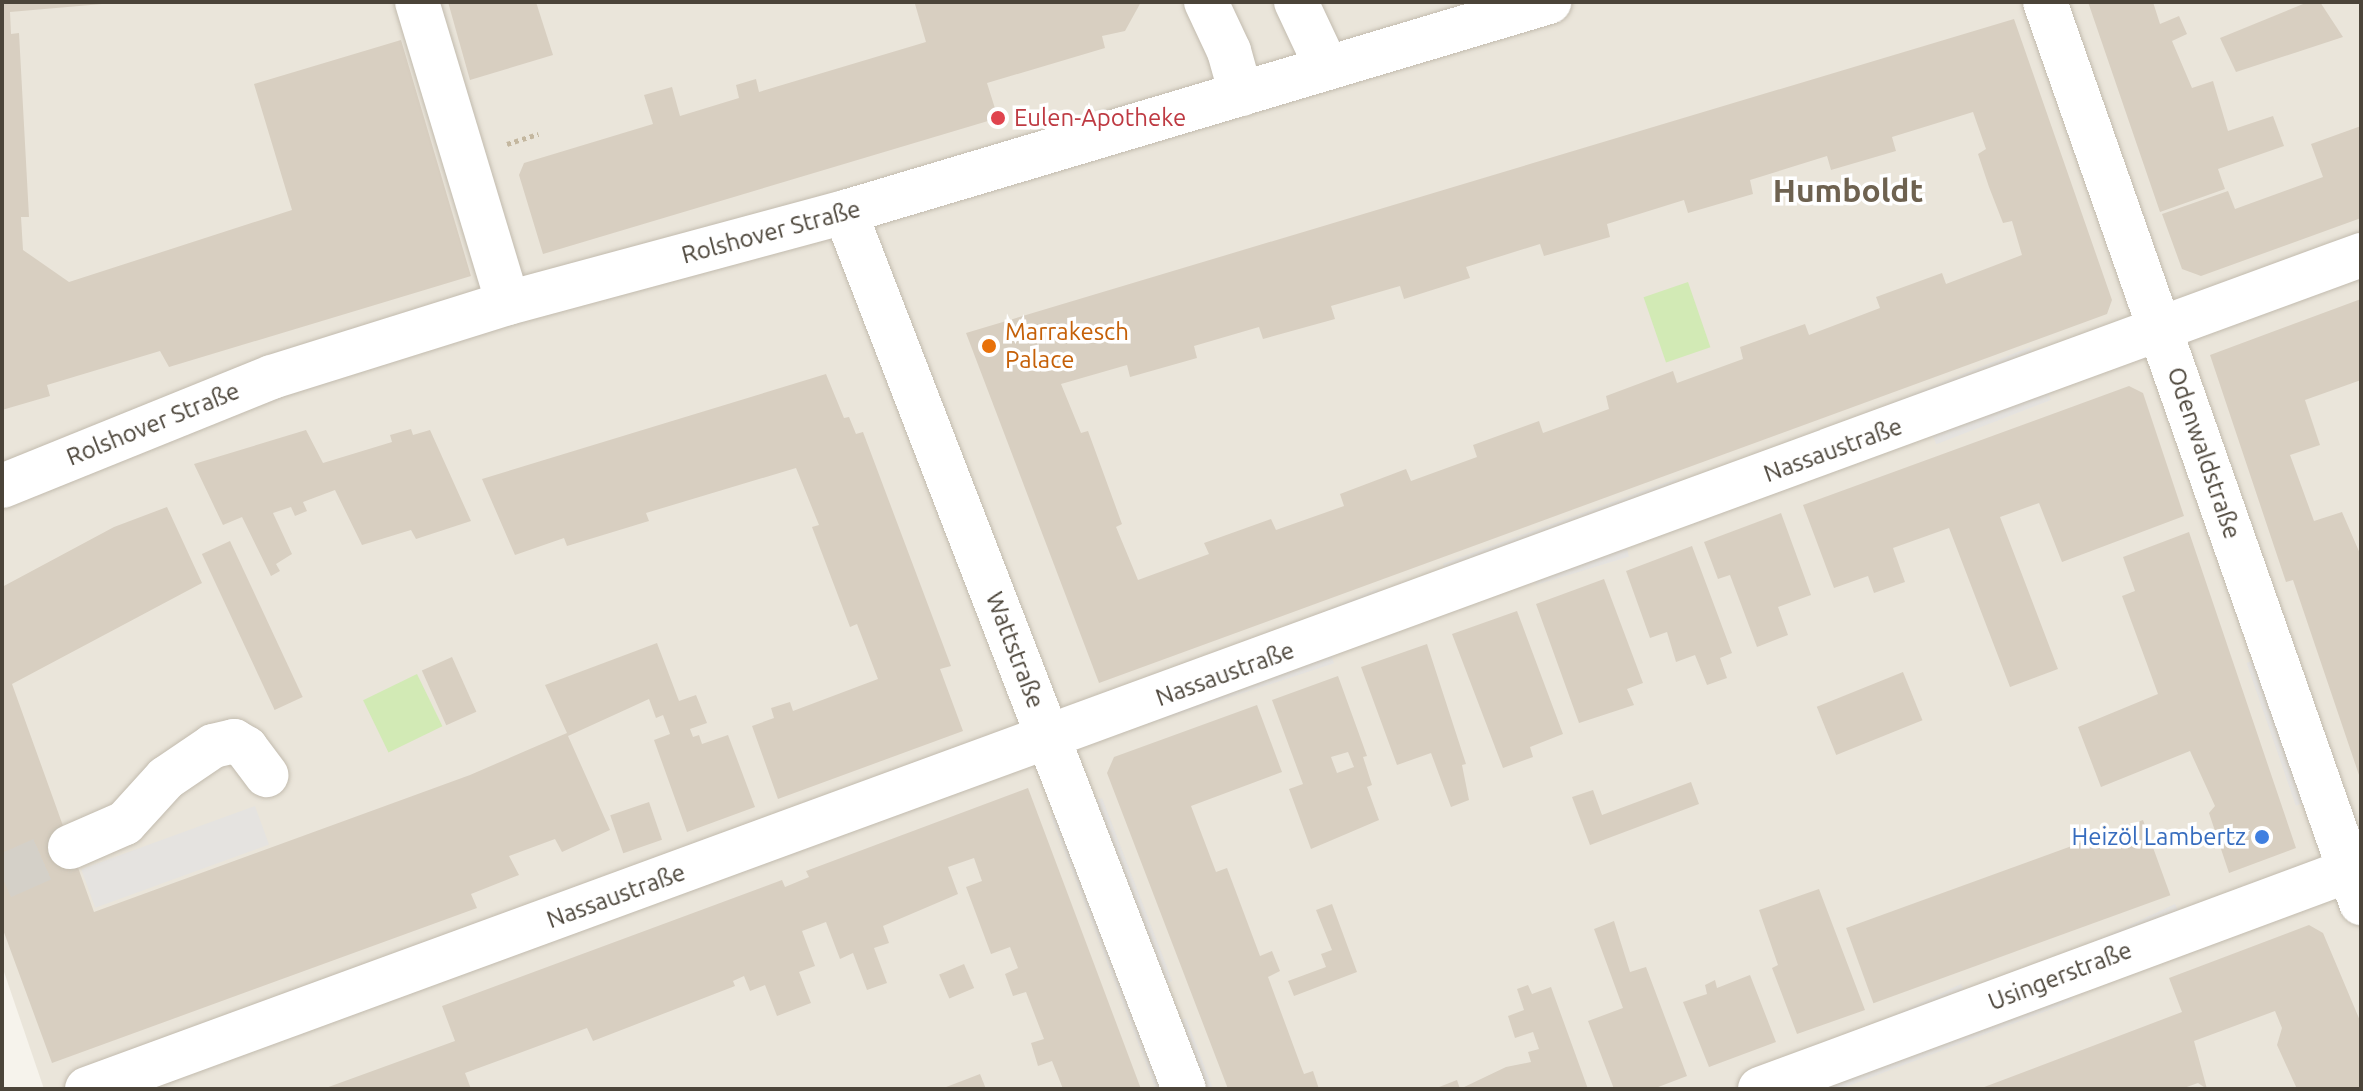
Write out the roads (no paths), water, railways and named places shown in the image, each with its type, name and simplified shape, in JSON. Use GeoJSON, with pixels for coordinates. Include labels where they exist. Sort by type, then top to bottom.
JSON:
{"type":"FeatureCollection","features":[{"type":"Feature","properties":{"kind":"street"},"geometry":{"type":"LineString","coordinates":[[417,2],[508,303]]}},
{"type":"Feature","properties":{"kind":"street"},"geometry":{"type":"LineString","coordinates":[[1206,2],[1229,51],[1241,94]]}},
{"type":"Feature","properties":{"kind":"street"},"geometry":{"type":"LineString","coordinates":[[1296,2],[1327,68]]}},
{"type":"Feature","properties":{"kind":"street","name":"Rolshover Straße"},"geometry":{"type":"LineString","coordinates":[[2,486],[272,377],[508,303],[845,212],[1549,2]]}},
{"type":"Feature","properties":{"kind":"street","name":"Odenwaldstraße"},"geometry":{"type":"LineString","coordinates":[[2045,2],[2356,879]]}},
{"type":"Feature","properties":{"kind":"street","name":"Wattstraße"},"geometry":{"type":"LineString","coordinates":[[845,212],[1184,1089]]}},
{"type":"Feature","properties":{"kind":"street","name":"Nassaustraße"},"geometry":{"type":"LineString","coordinates":[[87,1089],[2361,255]]}},
{"type":"Feature","properties":{"kind":"street"},"geometry":{"type":"LineString","coordinates":[[70,847],[125,823],[166,778],[213,746],[234,741],[246,748],[266,775]]}},
{"type":"Feature","properties":{"kind":"street","name":"Usingerstraße"},"geometry":{"type":"LineString","coordinates":[[1760,1089],[2356,879]]}},
{"type":"Feature","properties":{"kind":"tunnel"},"geometry":{"type":"LineString","coordinates":[[2,877],[70,847]]}},
{"type":"Feature","properties":{"kind":"place","name":"Eulen-Apotheke"},"geometry":{"type":"Point","coordinates":[998,118]}},
{"type":"Feature","properties":{"kind":"place","name":"Marrakesch Palace"},"geometry":{"type":"Point","coordinates":[989,346]}},
{"type":"Feature","properties":{"kind":"place","name":"Heizöl Lambertz"},"geometry":{"type":"Point","coordinates":[2262,837]}},
{"type":"Feature","properties":{"kind":"district","name":"Humboldt"},"geometry":{"type":"Point","coordinates":[1848,190]}}]}
